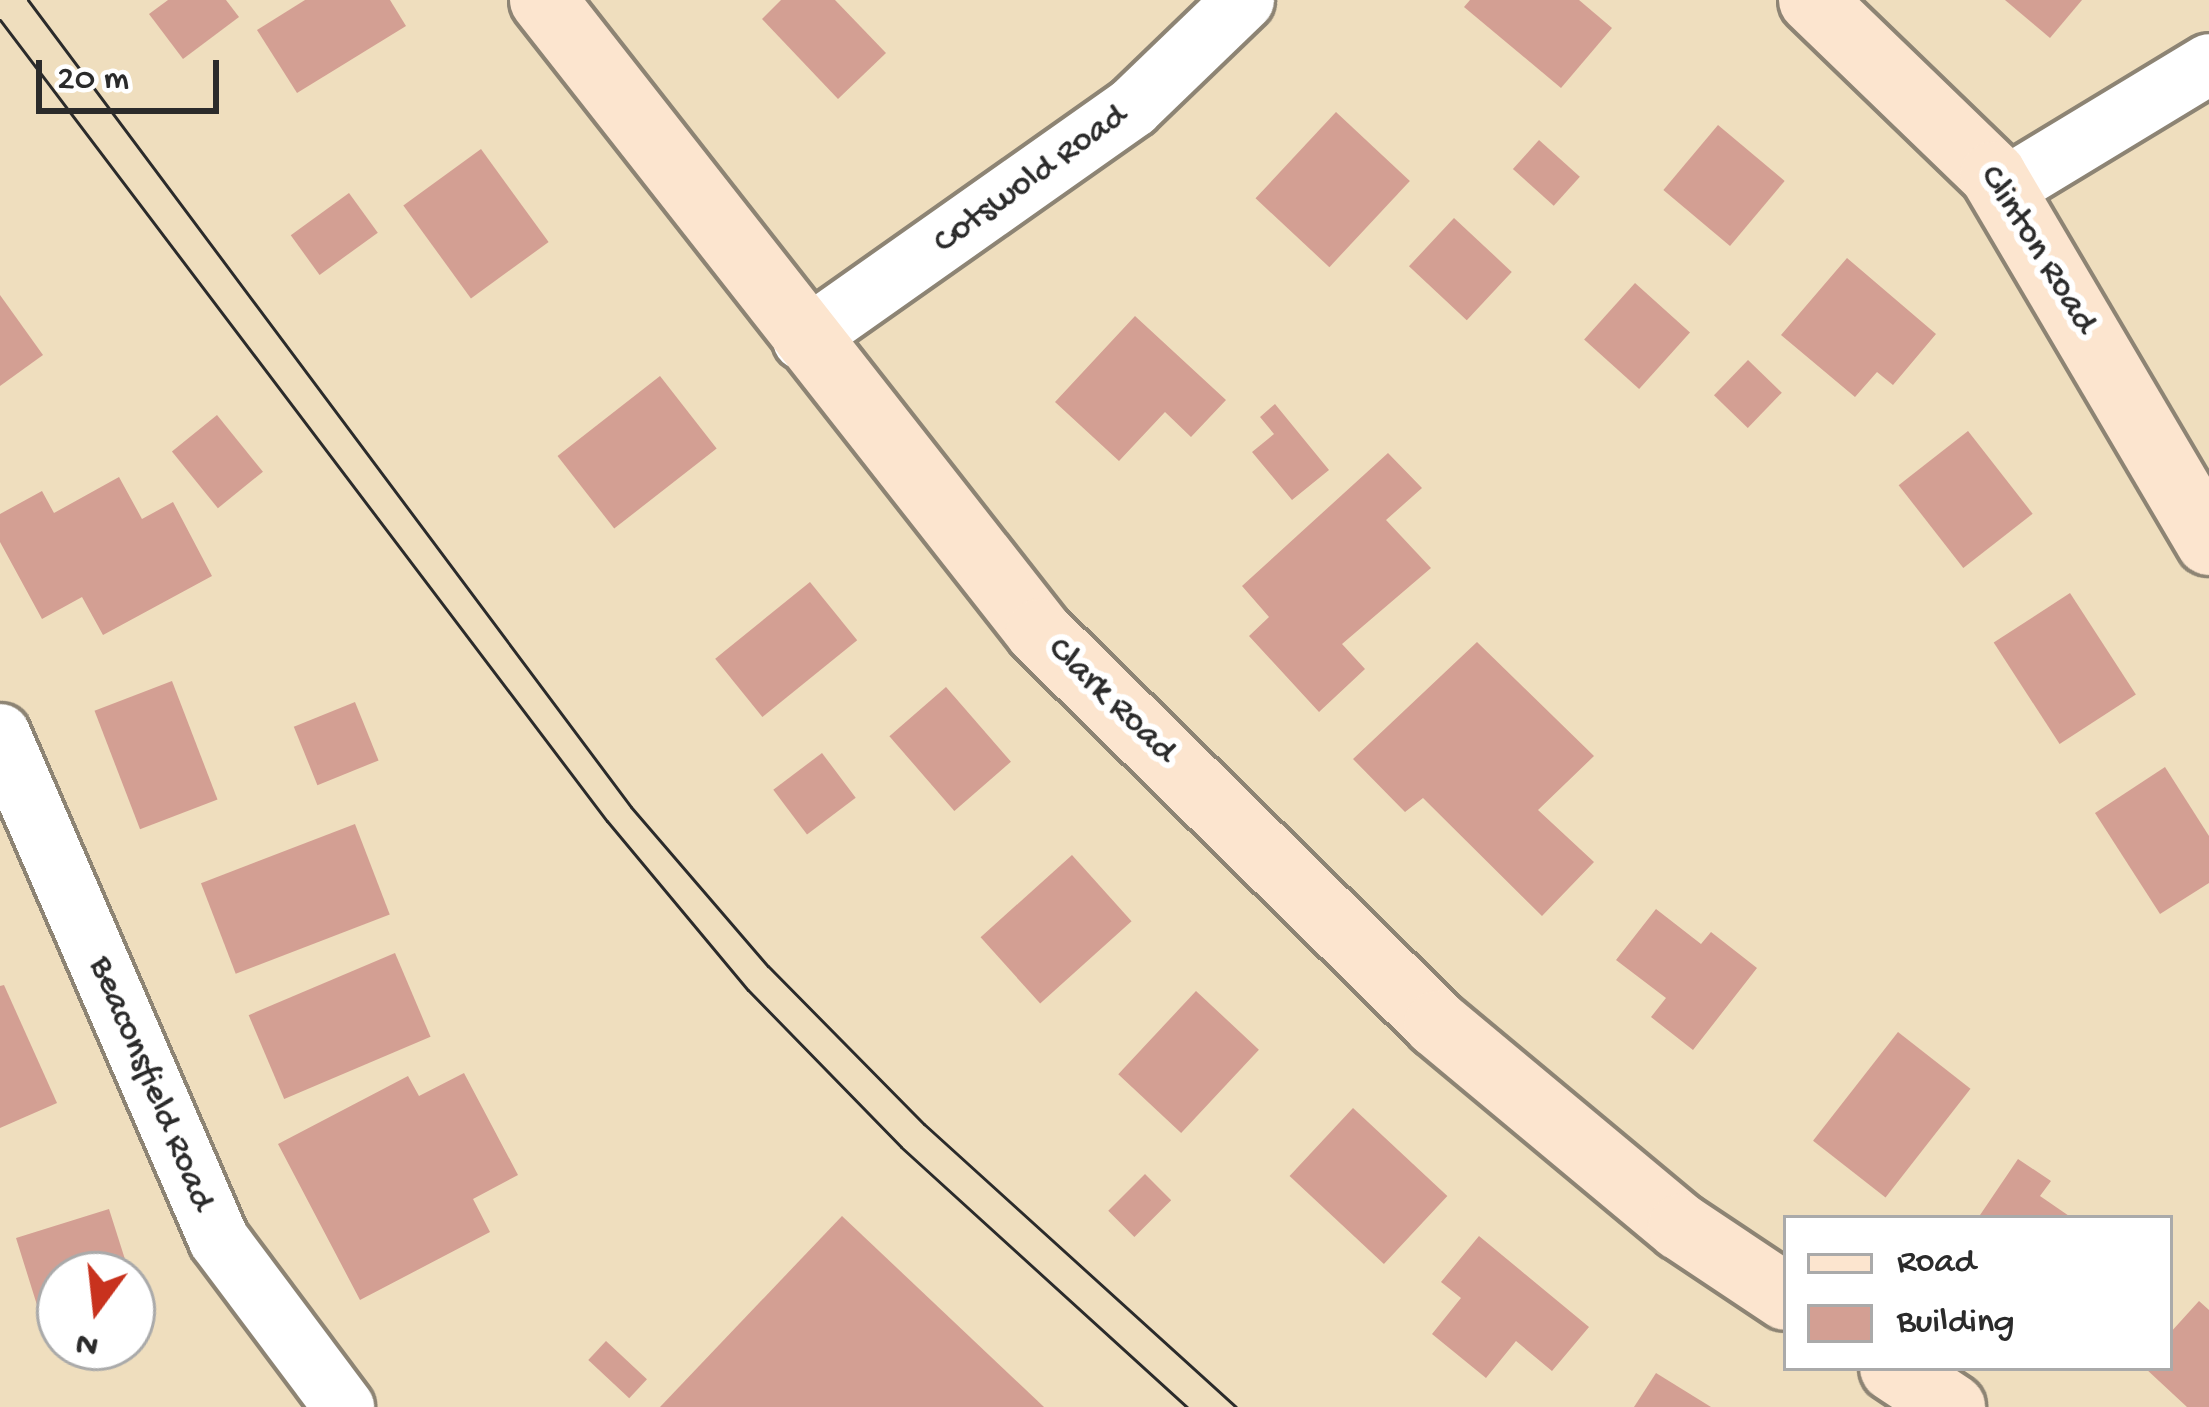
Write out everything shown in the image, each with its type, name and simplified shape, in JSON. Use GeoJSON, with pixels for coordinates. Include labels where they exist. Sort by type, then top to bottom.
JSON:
{"type":"FeatureCollection","features":[{"type":"Feature","properties":{"kind":"street","name":"Clark Road"},"geometry":{"type":"LineString","coordinates":[[543,0],[803,340],[1040,632],[1437,1024],[1681,1227],[1783,1295]]}},
{"type":"Feature","properties":{"kind":"street","name":"Cotswold Road"},"geometry":{"type":"LineString","coordinates":[[803,340],[1133,106],[1244,0]]}},
{"type":"Feature","properties":{"kind":"street","name":"Clinton Road"},"geometry":{"type":"LineString","coordinates":[[1812,0],[1925,102],[2002,189],[2209,542]]}},
{"type":"Feature","properties":{"kind":"street"},"geometry":{"type":"LineString","coordinates":[[2002,189],[2209,64]]}},
{"type":"Feature","properties":{"kind":"street","name":"Beaconsfield Road"},"geometry":{"type":"LineString","coordinates":[[0,734],[210,1223],[269,1317],[344,1407]]}},
{"type":"Feature","properties":{"kind":"street"},"geometry":{"type":"LineString","coordinates":[[1898,1371],[1952,1407]]}},
{"type":"Feature","properties":{"kind":"building"},"geometry":{"type":"Polygon","coordinates":[[[168,0],[226,0],[239,17],[183,59],[149,14],[168,0]]]}},
{"type":"Feature","properties":{"kind":"building"},"geometry":{"type":"Polygon","coordinates":[[[305,0],[390,0],[406,26],[297,93],[257,30],[305,0]]]}},
{"type":"Feature","properties":{"kind":"building"},"geometry":{"type":"Polygon","coordinates":[[[781,0],[835,0],[886,53],[838,99],[762,19],[781,0]]]}},
{"type":"Feature","properties":{"kind":"building"},"geometry":{"type":"Polygon","coordinates":[[[1470,0],[1579,0],[1612,28],[1561,88],[1464,7],[1470,0]]]}},
{"type":"Feature","properties":{"kind":"building"},"geometry":{"type":"Polygon","coordinates":[[[2005,0],[2082,0],[2050,38],[2005,0]]]}},
{"type":"Feature","properties":{"kind":"building"},"geometry":{"type":"Polygon","coordinates":[[[1336,112],[1410,181],[1329,267],[1256,198],[1336,112]]]}},
{"type":"Feature","properties":{"kind":"building"},"geometry":{"type":"Polygon","coordinates":[[[1718,125],[1785,181],[1730,246],[1663,190],[1718,125]]]}},
{"type":"Feature","properties":{"kind":"building"},"geometry":{"type":"Polygon","coordinates":[[[1539,140],[1580,177],[1554,206],[1513,169],[1539,140]]]}},
{"type":"Feature","properties":{"kind":"building"},"geometry":{"type":"Polygon","coordinates":[[[481,149],[549,242],[471,298],[403,205],[481,149]]]}},
{"type":"Feature","properties":{"kind":"building"},"geometry":{"type":"Polygon","coordinates":[[[349,193],[378,233],[320,275],[291,235],[349,193]]]}},
{"type":"Feature","properties":{"kind":"building"},"geometry":{"type":"Polygon","coordinates":[[[1454,218],[1512,272],[1467,320],[1409,266],[1454,218]]]}},
{"type":"Feature","properties":{"kind":"building"},"geometry":{"type":"Polygon","coordinates":[[[1847,258],[1936,334],[1893,385],[1877,372],[1855,397],[1781,335],[1847,258]]]}},
{"type":"Feature","properties":{"kind":"building"},"geometry":{"type":"Polygon","coordinates":[[[1635,283],[1690,333],[1639,389],[1584,339],[1635,283]]]}},
{"type":"Feature","properties":{"kind":"building"},"geometry":{"type":"Polygon","coordinates":[[[0,295],[43,355],[0,386],[0,295]]]}},
{"type":"Feature","properties":{"kind":"building"},"geometry":{"type":"Polygon","coordinates":[[[1135,316],[1226,400],[1191,437],[1165,412],[1119,461],[1055,402],[1135,316]]]}},
{"type":"Feature","properties":{"kind":"building"},"geometry":{"type":"Polygon","coordinates":[[[1748,360],[1782,393],[1748,428],[1714,395],[1748,360]]]}},
{"type":"Feature","properties":{"kind":"building"},"geometry":{"type":"Polygon","coordinates":[[[660,376],[717,448],[614,529],[558,456],[660,376]]]}},
{"type":"Feature","properties":{"kind":"building"},"geometry":{"type":"Polygon","coordinates":[[[1275,404],[1329,470],[1292,500],[1252,452],[1274,434],[1260,417],[1275,404]]]}},
{"type":"Feature","properties":{"kind":"building"},"geometry":{"type":"Polygon","coordinates":[[[217,415],[263,472],[218,508],[172,452],[217,415]]]}},
{"type":"Feature","properties":{"kind":"building"},"geometry":{"type":"Polygon","coordinates":[[[1968,431],[2033,514],[1963,568],[1899,485],[1968,431]]]}},
{"type":"Feature","properties":{"kind":"building"},"geometry":{"type":"Polygon","coordinates":[[[1388,453],[1422,488],[1386,520],[1431,568],[1342,644],[1365,669],[1319,712],[1249,636],[1269,617],[1242,586],[1388,453]]]}},
{"type":"Feature","properties":{"kind":"building"},"geometry":{"type":"Polygon","coordinates":[[[119,477],[142,519],[173,502],[212,576],[103,635],[82,597],[42,619],[0,542],[0,514],[42,491],[54,513],[119,477]]]}},
{"type":"Feature","properties":{"kind":"building"},"geometry":{"type":"Polygon","coordinates":[[[810,582],[857,640],[762,717],[715,659],[810,582]]]}},
{"type":"Feature","properties":{"kind":"building"},"geometry":{"type":"Polygon","coordinates":[[[2070,593],[2136,694],[2060,744],[1994,643],[2070,593]]]}},
{"type":"Feature","properties":{"kind":"building"},"geometry":{"type":"Polygon","coordinates":[[[1477,642],[1594,756],[1538,810],[1594,862],[1542,916],[1423,798],[1405,812],[1353,759],[1477,642]]]}},
{"type":"Feature","properties":{"kind":"building"},"geometry":{"type":"Polygon","coordinates":[[[172,681],[218,800],[140,829],[95,711],[172,681]]]}},
{"type":"Feature","properties":{"kind":"building"},"geometry":{"type":"Polygon","coordinates":[[[946,687],[1011,762],[954,811],[889,736],[946,687]]]}},
{"type":"Feature","properties":{"kind":"building"},"geometry":{"type":"Polygon","coordinates":[[[355,702],[379,760],[317,785],[294,727],[355,702]]]}},
{"type":"Feature","properties":{"kind":"building"},"geometry":{"type":"Polygon","coordinates":[[[822,753],[856,798],[807,834],[773,790],[822,753]]]}},
{"type":"Feature","properties":{"kind":"building"},"geometry":{"type":"Polygon","coordinates":[[[2165,767],[2209,836],[2209,883],[2160,914],[2095,813],[2165,767]]]}},
{"type":"Feature","properties":{"kind":"building"},"geometry":{"type":"Polygon","coordinates":[[[355,824],[390,915],[236,974],[201,883],[355,824]]]}},
{"type":"Feature","properties":{"kind":"building"},"geometry":{"type":"Polygon","coordinates":[[[1072,855],[1132,921],[1040,1003],[981,937],[1072,855]]]}},
{"type":"Feature","properties":{"kind":"building"},"geometry":{"type":"Polygon","coordinates":[[[1656,909],[1701,944],[1711,932],[1757,968],[1693,1050],[1651,1017],[1666,998],[1616,960],[1656,909]]]}},
{"type":"Feature","properties":{"kind":"building"},"geometry":{"type":"Polygon","coordinates":[[[395,953],[431,1037],[284,1099],[249,1015],[395,953]]]}},
{"type":"Feature","properties":{"kind":"building"},"geometry":{"type":"Polygon","coordinates":[[[4,985],[57,1103],[0,1128],[0,986],[4,985]]]}},
{"type":"Feature","properties":{"kind":"building"},"geometry":{"type":"Polygon","coordinates":[[[1196,991],[1259,1050],[1181,1133],[1118,1074],[1196,991]]]}},
{"type":"Feature","properties":{"kind":"building"},"geometry":{"type":"Polygon","coordinates":[[[1898,1032],[1970,1089],[1886,1197],[1813,1141],[1898,1032]]]}},
{"type":"Feature","properties":{"kind":"building"},"geometry":{"type":"Polygon","coordinates":[[[464,1073],[518,1175],[473,1199],[490,1232],[360,1300],[278,1144],[408,1076],[419,1096],[464,1073]]]}},
{"type":"Feature","properties":{"kind":"building"},"geometry":{"type":"Polygon","coordinates":[[[1353,1108],[1447,1196],[1384,1264],[1290,1176],[1353,1108]]]}},
{"type":"Feature","properties":{"kind":"building"},"geometry":{"type":"Polygon","coordinates":[[[2018,1159],[2051,1181],[2040,1196],[2068,1215],[1980,1215],[2018,1159]]]}},
{"type":"Feature","properties":{"kind":"building"},"geometry":{"type":"Polygon","coordinates":[[[1145,1174],[1171,1200],[1134,1237],[1108,1211],[1145,1174]]]}},
{"type":"Feature","properties":{"kind":"building"},"geometry":{"type":"Polygon","coordinates":[[[109,1209],[122,1251],[36,1251],[36,1302],[16,1238],[109,1209]]]}},
{"type":"Feature","properties":{"kind":"building"},"geometry":{"type":"Polygon","coordinates":[[[842,1216],[1044,1407],[660,1407],[842,1216]]]}},
{"type":"Feature","properties":{"kind":"building"},"geometry":{"type":"Polygon","coordinates":[[[1479,1236],[1589,1327],[1552,1371],[1516,1341],[1486,1378],[1432,1334],[1461,1298],[1441,1282],[1479,1236]]]}},
{"type":"Feature","properties":{"kind":"building"},"geometry":{"type":"Polygon","coordinates":[[[2199,1301],[2209,1310],[2209,1407],[2187,1407],[2148,1371],[2173,1371],[2173,1330],[2199,1301]]]}},
{"type":"Feature","properties":{"kind":"building"},"geometry":{"type":"Polygon","coordinates":[[[606,1341],[647,1379],[629,1398],[588,1360],[606,1341]]]}},
{"type":"Feature","properties":{"kind":"building"},"geometry":{"type":"Polygon","coordinates":[[[1656,1373],[1711,1407],[1634,1407],[1656,1373]]]}},
{"type":"Feature","properties":{"kind":"tram line"},"geometry":{"type":"LineString","coordinates":[[28,0],[631,807],[768,966],[924,1124],[1236,1407]]}},
{"type":"Feature","properties":{"kind":"tram line"},"geometry":{"type":"LineString","coordinates":[[0,20],[607,821],[748,990],[901,1147],[1187,1407]]}}]}
